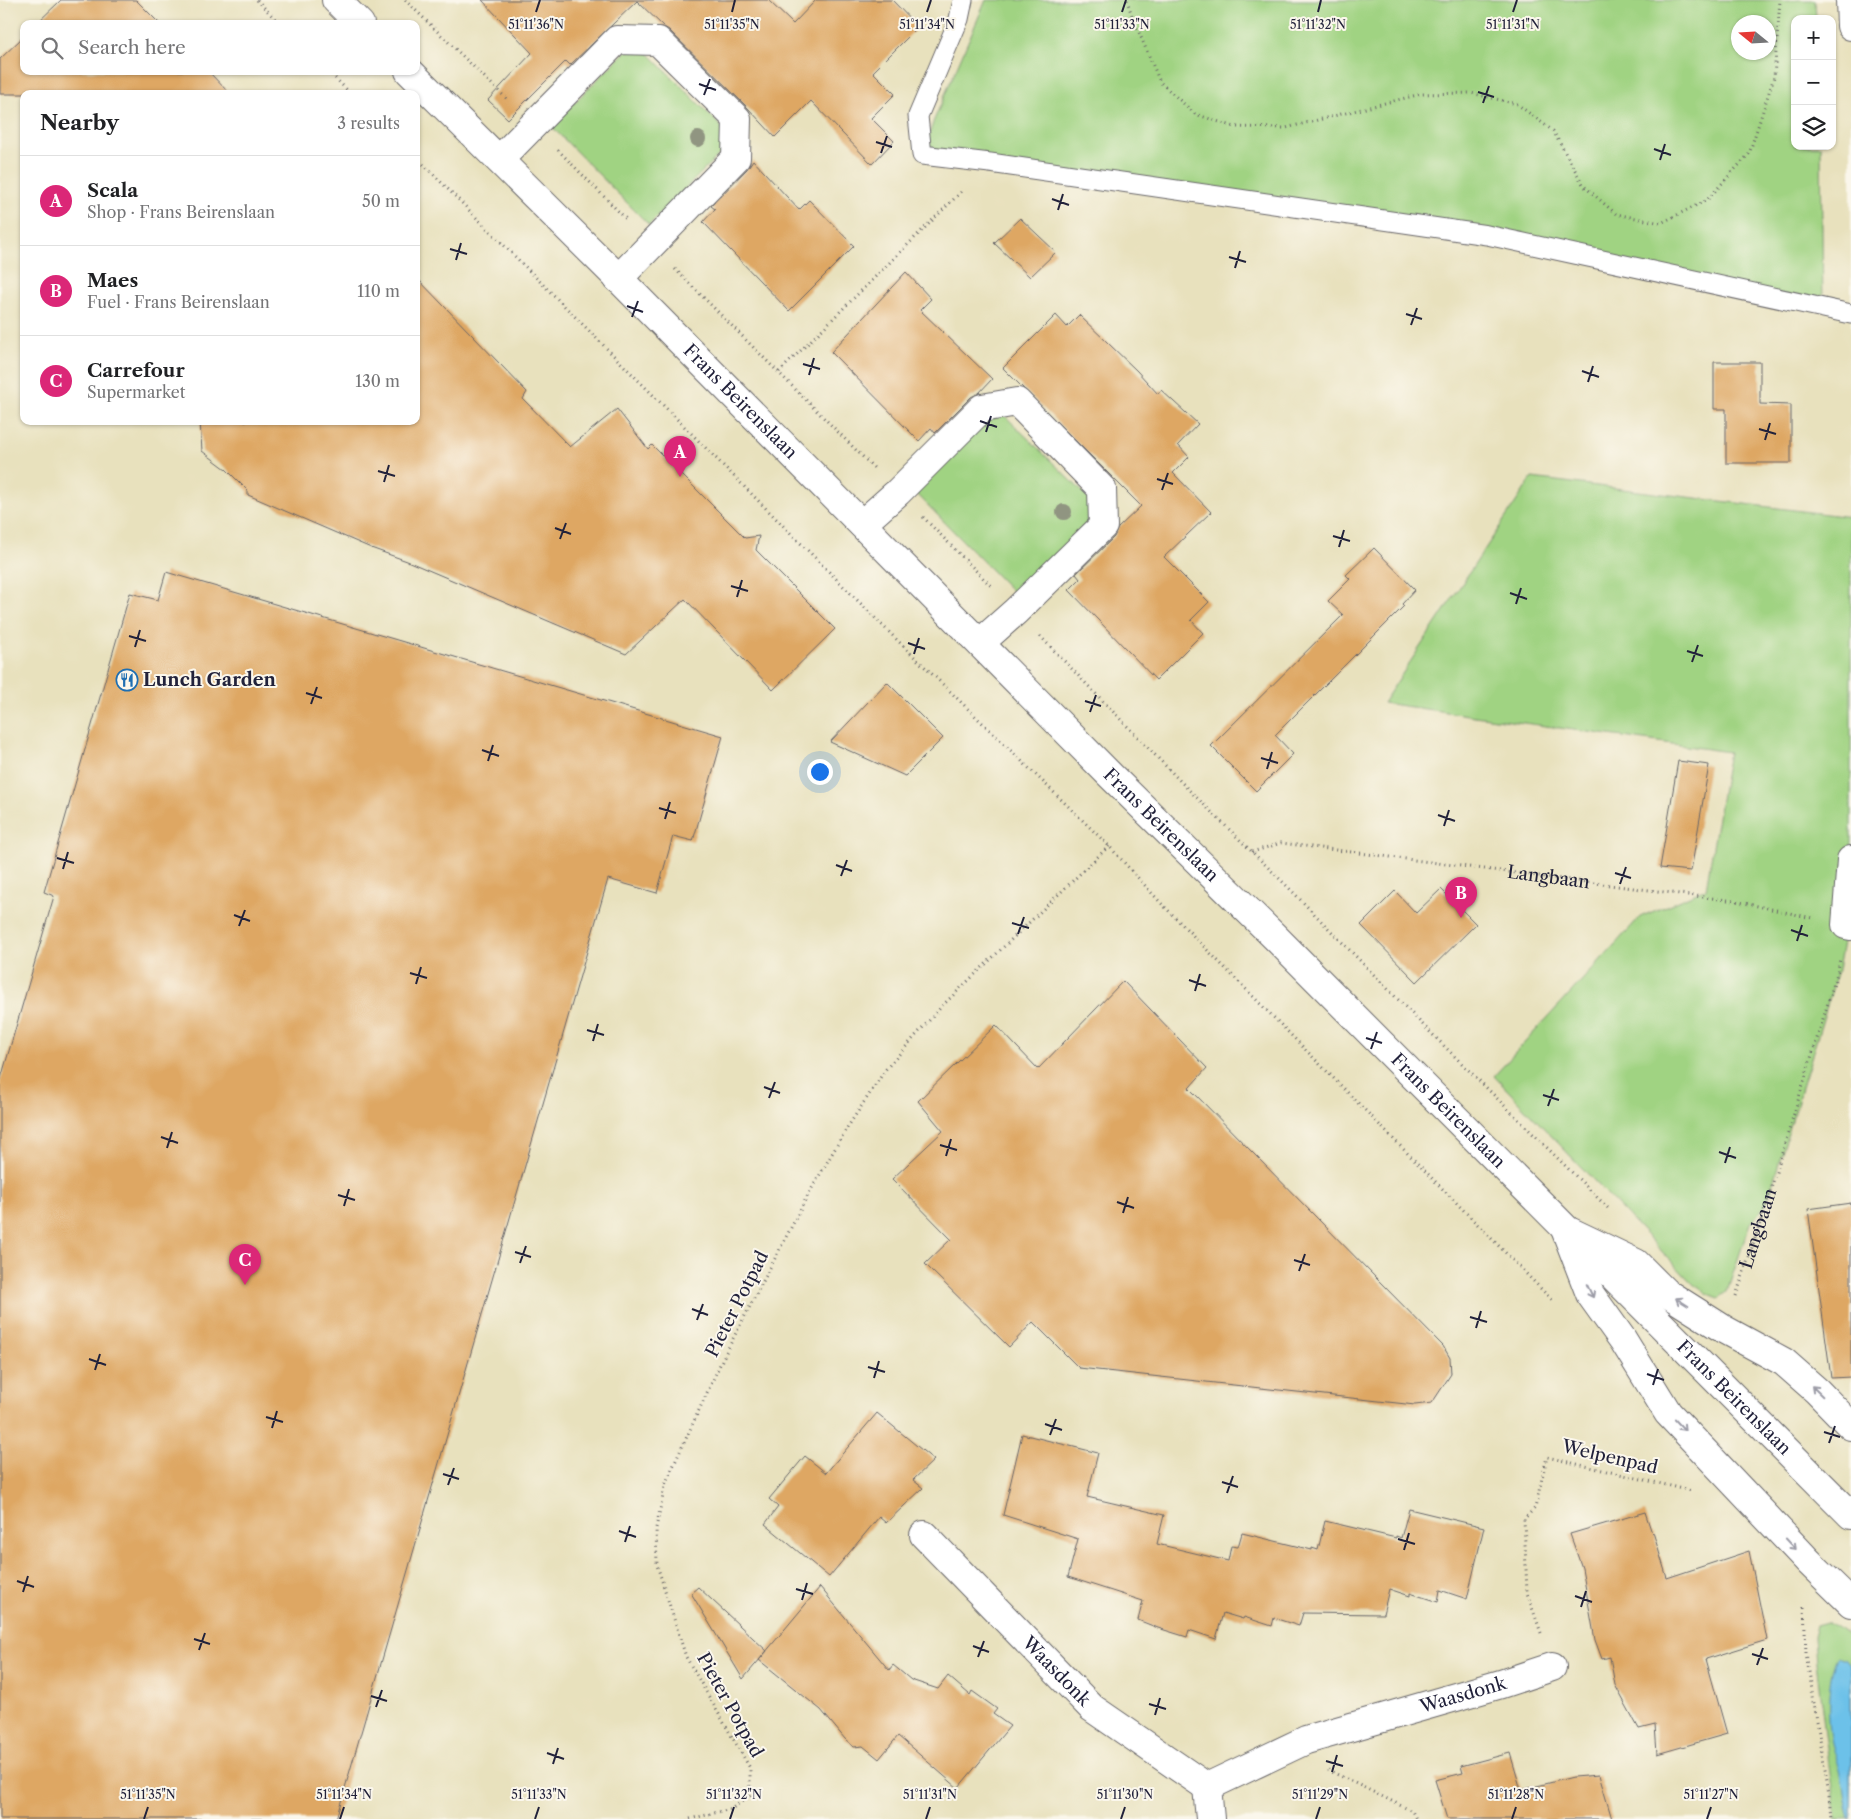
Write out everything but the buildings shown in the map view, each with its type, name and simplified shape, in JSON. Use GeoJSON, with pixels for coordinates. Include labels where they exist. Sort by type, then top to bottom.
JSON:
{"type":"FeatureCollection","features":[{"type":"Feature","properties":{"kind":"street"},"geometry":{"type":"LineString","coordinates":[[336,0],[356,20]]}},
{"type":"Feature","properties":{"kind":"street"},"geometry":{"type":"LineString","coordinates":[[1850,0],[1851,26]]}},
{"type":"Feature","properties":{"kind":"street"},"geometry":{"type":"LineString","coordinates":[[500,160],[617,40],[658,41],[736,119],[736,158],[650,244],[618,279]]}},
{"type":"Feature","properties":{"kind":"street","name":"Frans Beirenslaan"},"geometry":{"type":"LineString","coordinates":[[413,75],[1851,1515]]}},
{"type":"Feature","properties":{"kind":"street"},"geometry":{"type":"LineString","coordinates":[[862,524],[898,492],[982,408],[1017,402],[1102,490],[1103,526],[1016,611],[980,643]]}},
{"type":"Feature","properties":{"kind":"street"},"geometry":{"type":"LineString","coordinates":[[1848,926],[1851,860]]}},
{"type":"Feature","properties":{"kind":"street"},"geometry":{"type":"LineString","coordinates":[[1565,1229],[1636,1263],[1665,1292],[1725,1330],[1784,1362],[1817,1391],[1851,1426]]}},
{"type":"Feature","properties":{"kind":"street"},"geometry":{"type":"LineString","coordinates":[[1565,1229],[1590,1294],[1623,1340],[1668,1413],[1809,1562],[1851,1603]]}},
{"type":"Feature","properties":{"kind":"street","name":"Waasdonk"},"geometry":{"type":"LineString","coordinates":[[924,1535],[1092,1708],[1207,1787],[1306,1740],[1501,1684],[1552,1667]]}},
{"type":"Feature","properties":{"kind":"street"},"geometry":{"type":"LineString","coordinates":[[1207,1787],[1210,1819]]}},
{"type":"Feature","properties":{"kind":"lane"},"geometry":{"type":"LineString","coordinates":[[963,0],[959,19],[918,116],[922,155],[990,163],[1487,235],[1851,314]]}},
{"type":"Feature","properties":{"kind":"path"},"geometry":{"type":"LineString","coordinates":[[257,0],[276,20]]}},
{"type":"Feature","properties":{"kind":"path"},"geometry":{"type":"LineString","coordinates":[[405,0],[533,125],[779,372],[1016,611],[1186,787],[1288,887],[1425,1027],[1613,1212]]}},
{"type":"Feature","properties":{"kind":"path"},"geometry":{"type":"LineString","coordinates":[[1127,0],[1160,82],[1195,114],[1235,127],[1286,128],[1421,94],[1472,93],[1517,104],[1553,131],[1584,186],[1616,214],[1661,224],[1707,200],[1749,154],[1774,77],[1780,0]]}},
{"type":"Feature","properties":{"kind":"path"},"geometry":{"type":"LineString","coordinates":[[332,75],[347,90]]}},
{"type":"Feature","properties":{"kind":"path"},"geometry":{"type":"LineString","coordinates":[[420,161],[893,636],[1108,846],[1160,902],[1559,1307]]}},
{"type":"Feature","properties":{"kind":"path"},"geometry":{"type":"LineString","coordinates":[[779,372],[990,163]]}},
{"type":"Feature","properties":{"kind":"path","name":"Langbaan"},"geometry":{"type":"LineString","coordinates":[[1252,852],[1281,843],[1735,901],[1848,926],[1838,970],[1766,1205],[1725,1330]]}},
{"type":"Feature","properties":{"kind":"path","name":"Pieter Potpad"},"geometry":{"type":"LineString","coordinates":[[690,1819],[731,1809],[750,1796],[750,1768],[686,1657],[657,1565],[656,1528],[666,1482],[724,1358],[808,1196],[847,1128],[886,1069],[943,1005],[1108,846]]}},
{"type":"Feature","properties":{"kind":"path","name":"Welpenpad"},"geometry":{"type":"LineString","coordinates":[[1552,1667],[1527,1593],[1524,1519],[1536,1508],[1547,1457],[1694,1491],[1735,1484]]}},
{"type":"Feature","properties":{"kind":"path"},"geometry":{"type":"LineString","coordinates":[[1809,1562],[1804,1577],[1806,1653],[1829,1795],[1831,1819]]}},
{"type":"Feature","properties":{"kind":"path"},"geometry":{"type":"LineString","coordinates":[[1286,1750],[1412,1811],[1416,1819]]}},
{"type":"Feature","properties":{"kind":"green space"},"geometry":{"type":"Polygon","coordinates":[[[986,0],[1815,0],[1816,15],[1791,15],[1791,150],[1821,150],[1823,308],[1487,235],[922,155],[934,120],[986,0]]]}},
{"type":"Feature","properties":{"kind":"green space"},"geometry":{"type":"Polygon","coordinates":[[[628,49],[646,51],[722,127],[727,147],[649,225],[551,126],[628,49]]]}},
{"type":"Feature","properties":{"kind":"green space"},"geometry":{"type":"Polygon","coordinates":[[[988,416],[1005,416],[1090,499],[1092,519],[1015,594],[913,490],[988,416]]]}},
{"type":"Feature","properties":{"kind":"green space"},"geometry":{"type":"Polygon","coordinates":[[[1532,478],[1851,517],[1851,860],[1846,925],[1838,970],[1766,1205],[1750,1223],[1727,1292],[1719,1298],[1706,1293],[1693,1284],[1494,1076],[1640,917],[1706,889],[1729,752],[1383,703],[1532,478]]]}},
{"type":"Feature","properties":{"kind":"green space"},"geometry":{"type":"Polygon","coordinates":[[[1828,1622],[1851,1639],[1851,1819],[1836,1819],[1816,1663],[1814,1637],[1817,1625],[1828,1622]]]}},
{"type":"Feature","properties":{"kind":"water"},"geometry":{"type":"Polygon","coordinates":[[[1837,1656],[1846,1659],[1851,1666],[1851,1819],[1849,1819],[1847,1813],[1840,1770],[1832,1744],[1829,1723],[1831,1676],[1837,1656]]]}},
{"type":"Feature","properties":{"kind":"place","name":"Scala"},"geometry":{"type":"Point","coordinates":[680,477]}},
{"type":"Feature","properties":{"kind":"place","name":"Lunch Garden"},"geometry":{"type":"Point","coordinates":[127,680]}},
{"type":"Feature","properties":{"kind":"place","name":"Maes"},"geometry":{"type":"Point","coordinates":[1461,918]}},
{"type":"Feature","properties":{"kind":"place","name":"Carrefour"},"geometry":{"type":"Point","coordinates":[245,1285]}}]}
